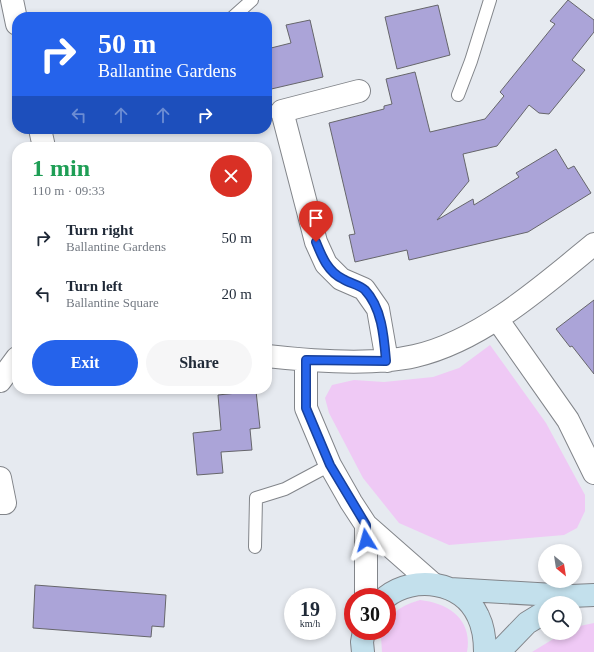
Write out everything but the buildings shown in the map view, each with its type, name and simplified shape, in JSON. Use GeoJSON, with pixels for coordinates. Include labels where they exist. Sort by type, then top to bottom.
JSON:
{"type":"FeatureCollection","features":[{"type":"Feature","properties":{"kind":"main road"},"geometry":{"type":"LineString","coordinates":[[396,590],[413,584],[538,597]]}},
{"type":"Feature","properties":{"kind":"main road"},"geometry":{"type":"LineString","coordinates":[[441,586],[466,600],[478,615],[484,634],[485,652]]}},
{"type":"Feature","properties":{"kind":"main road"},"geometry":{"type":"LineString","coordinates":[[582,597],[594,595]]}},
{"type":"Feature","properties":{"kind":"main road"},"geometry":{"type":"LineString","coordinates":[[499,652],[527,623],[538,616]]}},
{"type":"Feature","properties":{"kind":"main road"},"geometry":{"type":"LineString","coordinates":[[362,640],[363,652]]}},
{"type":"Feature","properties":{"kind":"street"},"geometry":{"type":"LineString","coordinates":[[12,0],[14,12]]}},
{"type":"Feature","properties":{"kind":"street"},"geometry":{"type":"LineString","coordinates":[[359,91],[274,112],[316,242],[326,264],[341,279],[364,289],[378,310],[386,361]]}},
{"type":"Feature","properties":{"kind":"street"},"geometry":{"type":"LineString","coordinates":[[272,357],[306,360],[386,361],[416,356],[468,337],[497,319],[546,283],[594,244]]}},
{"type":"Feature","properties":{"kind":"street"},"geometry":{"type":"LineString","coordinates":[[497,319],[568,420],[594,473]]}},
{"type":"Feature","properties":{"kind":"street"},"geometry":{"type":"LineString","coordinates":[[306,360],[306,408],[330,465],[366,525],[441,586]]}},
{"type":"Feature","properties":{"kind":"street"},"geometry":{"type":"LineString","coordinates":[[0,381],[12,365]]}},
{"type":"Feature","properties":{"kind":"street"},"geometry":{"type":"LineString","coordinates":[[0,478],[5,502],[0,504]]}},
{"type":"Feature","properties":{"kind":"street"},"geometry":{"type":"LineString","coordinates":[[366,525],[366,588]]}},
{"type":"Feature","properties":{"kind":"lane"},"geometry":{"type":"LineString","coordinates":[[239,12],[252,0]]}},
{"type":"Feature","properties":{"kind":"lane"},"geometry":{"type":"LineString","coordinates":[[458,95],[471,61],[490,0]]}},
{"type":"Feature","properties":{"kind":"lane"},"geometry":{"type":"LineString","coordinates":[[254,547],[256,498],[285,489],[330,465]]}},
{"type":"Feature","properties":{"kind":"shaded area"},"geometry":{"type":"Polygon","coordinates":[[[490,345],[546,423],[585,495],[585,511],[577,528],[564,535],[449,545],[399,523],[363,478],[329,413],[325,398],[332,385],[354,380],[384,382],[433,377],[459,368],[490,345]]]}},
{"type":"Feature","properties":{"kind":"shaded area"},"geometry":{"type":"Polygon","coordinates":[[[420,600],[431,602],[449,609],[457,615],[466,631],[468,641],[467,652],[382,652],[381,640],[396,640],[396,612],[408,604],[420,600]]]}},
{"type":"Feature","properties":{"kind":"shaded area"},"geometry":{"type":"Polygon","coordinates":[[[594,623],[594,652],[532,652],[552,640],[582,640],[582,626],[594,623]]]}},
{"type":"Feature","properties":{"kind":"route"},"geometry":{"type":"LineString","coordinates":[[316,242],[326,264],[341,279],[364,289],[371,299],[378,310],[385,344],[386,361],[306,360],[306,408],[330,465],[366,525],[366,540]]}}]}
